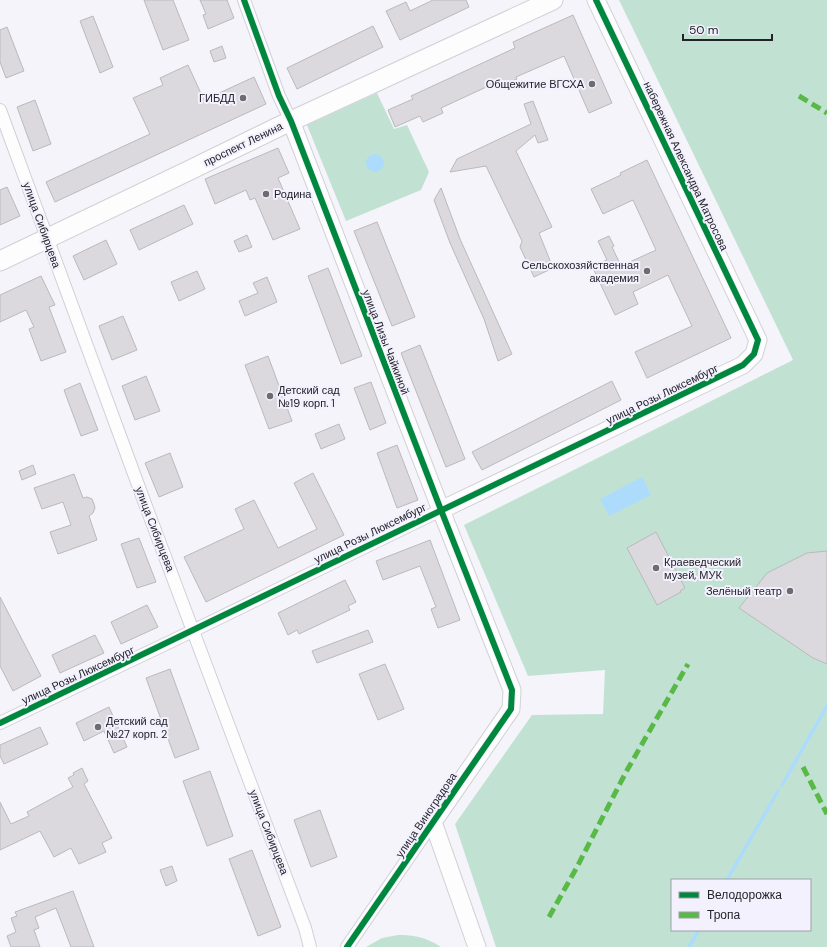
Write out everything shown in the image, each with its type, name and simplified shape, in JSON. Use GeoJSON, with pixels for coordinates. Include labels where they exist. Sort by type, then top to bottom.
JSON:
{"type":"FeatureCollection","features":[{"type":"Feature","properties":{"kind":"main road","name":"проспект Ленина"},"geometry":{"type":"LineString","coordinates":[[0,261],[188,172],[291,121],[553,0]]}},
{"type":"Feature","properties":{"kind":"street","name":"улица Лизы Чайкиной"},"geometry":{"type":"LineString","coordinates":[[244,0],[279,96],[291,121],[440,510],[512,690]]}},
{"type":"Feature","properties":{"kind":"street","name":"набережная Александра Матросова"},"geometry":{"type":"LineString","coordinates":[[596,0],[758,340]]}},
{"type":"Feature","properties":{"kind":"street","name":"улица Сибирцева"},"geometry":{"type":"LineString","coordinates":[[0,110],[46,239],[305,928],[310,947]]}},
{"type":"Feature","properties":{"kind":"street","name":"улица Розы Люксембург"},"geometry":{"type":"LineString","coordinates":[[0,723],[743,365],[754,354],[758,340]]}},
{"type":"Feature","properties":{"kind":"street","name":"улица Виноградова"},"geometry":{"type":"LineString","coordinates":[[347,947],[511,709],[512,690]]}},
{"type":"Feature","properties":{"kind":"street"},"geometry":{"type":"LineString","coordinates":[[434,822],[477,947]]}},
{"type":"Feature","properties":{"kind":"green space"},"geometry":{"type":"Polygon","coordinates":[[[619,0],[827,0],[827,947],[496,947],[455,824],[532,715],[603,714],[605,670],[528,676],[464,525],[793,360],[619,0]]]}},
{"type":"Feature","properties":{"kind":"green space"},"geometry":{"type":"Polygon","coordinates":[[[377,93],[394,129],[407,125],[429,172],[421,190],[346,221],[307,125],[377,93]]]}},
{"type":"Feature","properties":{"kind":"green space"},"geometry":{"type":"Polygon","coordinates":[[[398,935],[420,937],[441,947],[366,947],[382,938],[398,935]]]}},
{"type":"Feature","properties":{"kind":"water"},"geometry":{"type":"Polygon","coordinates":[[[375,154],[381,157],[384,163],[381,169],[375,172],[369,169],[366,163],[369,157],[375,154]]]}},
{"type":"Feature","properties":{"kind":"water"},"geometry":{"type":"Polygon","coordinates":[[[642,477],[651,495],[609,516],[600,499],[642,477]]]}},
{"type":"Feature","properties":{"kind":"building"},"geometry":{"type":"Polygon","coordinates":[[[144,0],[173,0],[189,40],[163,50],[144,0]]]}},
{"type":"Feature","properties":{"kind":"building"},"geometry":{"type":"Polygon","coordinates":[[[200,0],[227,0],[234,18],[208,29],[203,15],[206,14],[200,0]]]}},
{"type":"Feature","properties":{"kind":"building"},"geometry":{"type":"Polygon","coordinates":[[[433,0],[466,0],[469,7],[400,40],[386,11],[406,2],[410,11],[433,0]]]}},
{"type":"Feature","properties":{"kind":"building"},"geometry":{"type":"Polygon","coordinates":[[[573,15],[612,103],[589,113],[564,56],[516,77],[517,79],[497,88],[495,83],[441,108],[443,113],[423,122],[420,116],[395,127],[388,110],[413,99],[411,96],[515,48],[513,42],[573,15]]]}},
{"type":"Feature","properties":{"kind":"building"},"geometry":{"type":"Polygon","coordinates":[[[93,16],[113,67],[100,73],[80,21],[93,16]]]}},
{"type":"Feature","properties":{"kind":"building"},"geometry":{"type":"Polygon","coordinates":[[[373,26],[383,47],[297,89],[287,68],[373,26]]]}},
{"type":"Feature","properties":{"kind":"building"},"geometry":{"type":"Polygon","coordinates":[[[7,27],[24,71],[6,78],[0,62],[0,30],[7,27]]]}},
{"type":"Feature","properties":{"kind":"building"},"geometry":{"type":"Polygon","coordinates":[[[222,46],[226,58],[214,62],[210,51],[222,46]]]}},
{"type":"Feature","properties":{"kind":"building"},"geometry":{"type":"Polygon","coordinates":[[[188,65],[204,100],[254,77],[266,104],[55,202],[46,182],[150,134],[133,98],[163,85],[160,78],[188,65]]]}},
{"type":"Feature","properties":{"kind":"building"},"geometry":{"type":"Polygon","coordinates":[[[35,100],[51,144],[33,151],[17,107],[35,100]]]}},
{"type":"Feature","properties":{"kind":"building"},"geometry":{"type":"Polygon","coordinates":[[[533,101],[548,140],[538,143],[535,135],[516,151],[552,227],[539,233],[553,268],[534,277],[520,247],[522,241],[486,166],[450,172],[457,159],[531,124],[524,104],[533,101]]]}},
{"type":"Feature","properties":{"kind":"building","name":"Родина"},"geometry":{"type":"Polygon","coordinates":[[[278,148],[289,173],[278,178],[300,229],[273,240],[255,198],[250,200],[246,190],[215,204],[205,179],[278,148]]]}},
{"type":"Feature","properties":{"kind":"building","name":"Сельскохозяйственная академия"},"geometry":{"type":"Polygon","coordinates":[[[647,160],[731,338],[647,378],[635,352],[692,326],[668,275],[633,292],[638,304],[615,315],[592,266],[607,260],[598,241],[609,236],[614,246],[612,247],[621,266],[656,250],[633,200],[603,214],[591,189],[621,175],[620,173],[647,160]]]}},
{"type":"Feature","properties":{"kind":"building"},"geometry":{"type":"Polygon","coordinates":[[[7,187],[20,216],[0,225],[0,190],[7,187]]]}},
{"type":"Feature","properties":{"kind":"building"},"geometry":{"type":"Polygon","coordinates":[[[441,188],[460,239],[512,354],[498,361],[484,319],[450,243],[434,200],[441,188]]]}},
{"type":"Feature","properties":{"kind":"building"},"geometry":{"type":"Polygon","coordinates":[[[184,205],[193,224],[139,250],[130,230],[184,205]]]}},
{"type":"Feature","properties":{"kind":"building"},"geometry":{"type":"Polygon","coordinates":[[[377,222],[415,317],[392,326],[354,231],[377,222]]]}},
{"type":"Feature","properties":{"kind":"building"},"geometry":{"type":"Polygon","coordinates":[[[247,235],[252,247],[239,252],[234,241],[247,235]]]}},
{"type":"Feature","properties":{"kind":"building"},"geometry":{"type":"Polygon","coordinates":[[[106,240],[117,264],[84,280],[73,256],[106,240]]]}},
{"type":"Feature","properties":{"kind":"building"},"geometry":{"type":"Polygon","coordinates":[[[328,268],[362,356],[341,364],[308,276],[328,268]]]}},
{"type":"Feature","properties":{"kind":"building"},"geometry":{"type":"Polygon","coordinates":[[[197,271],[205,289],[179,301],[171,282],[197,271]]]}},
{"type":"Feature","properties":{"kind":"building"},"geometry":{"type":"Polygon","coordinates":[[[41,276],[55,305],[49,307],[66,352],[41,361],[29,329],[34,327],[26,310],[0,322],[0,295],[41,276]]]}},
{"type":"Feature","properties":{"kind":"building"},"geometry":{"type":"Polygon","coordinates":[[[267,277],[277,302],[245,316],[239,301],[258,293],[253,283],[267,277]]]}},
{"type":"Feature","properties":{"kind":"building"},"geometry":{"type":"Polygon","coordinates":[[[123,316],[137,350],[112,360],[99,326],[123,316]]]}},
{"type":"Feature","properties":{"kind":"building"},"geometry":{"type":"Polygon","coordinates":[[[420,345],[465,459],[446,467],[401,353],[420,345]]]}},
{"type":"Feature","properties":{"kind":"building"},"geometry":{"type":"Polygon","coordinates":[[[268,356],[292,421],[269,429],[245,365],[268,356]]]}},
{"type":"Feature","properties":{"kind":"building"},"geometry":{"type":"Polygon","coordinates":[[[146,376],[160,411],[135,420],[122,386],[146,376]]]}},
{"type":"Feature","properties":{"kind":"building"},"geometry":{"type":"Polygon","coordinates":[[[612,381],[621,400],[482,470],[472,452],[612,381]]]}},
{"type":"Feature","properties":{"kind":"building"},"geometry":{"type":"Polygon","coordinates":[[[371,382],[386,423],[370,430],[354,388],[371,382]]]}},
{"type":"Feature","properties":{"kind":"building"},"geometry":{"type":"Polygon","coordinates":[[[80,383],[98,430],[81,436],[64,390],[80,383]]]}},
{"type":"Feature","properties":{"kind":"building"},"geometry":{"type":"Polygon","coordinates":[[[339,424],[345,439],[321,449],[315,434],[339,424]]]}},
{"type":"Feature","properties":{"kind":"building"},"geometry":{"type":"Polygon","coordinates":[[[397,445],[418,500],[397,508],[377,453],[397,445]]]}},
{"type":"Feature","properties":{"kind":"building"},"geometry":{"type":"Polygon","coordinates":[[[170,453],[183,487],[159,497],[145,463],[170,453]]]}},
{"type":"Feature","properties":{"kind":"building"},"geometry":{"type":"Polygon","coordinates":[[[33,465],[36,474],[22,480],[19,471],[33,465]]]}},
{"type":"Feature","properties":{"kind":"building"},"geometry":{"type":"Polygon","coordinates":[[[313,473],[344,535],[206,602],[184,557],[244,529],[235,509],[254,500],[278,548],[317,529],[294,483],[313,473]]]}},
{"type":"Feature","properties":{"kind":"building"},"geometry":{"type":"Polygon","coordinates":[[[74,474],[83,498],[87,497],[92,499],[94,504],[95,508],[93,513],[89,516],[97,540],[58,554],[50,532],[71,525],[63,502],[42,509],[34,488],[74,474]]]}},
{"type":"Feature","properties":{"kind":"building","name":"Краеведческий музей, МУК"},"geometry":{"type":"Polygon","coordinates":[[[656,532],[685,588],[680,591],[681,592],[657,605],[627,548],[656,532]]]}},
{"type":"Feature","properties":{"kind":"building"},"geometry":{"type":"Polygon","coordinates":[[[139,538],[156,582],[137,588],[121,544],[139,538]]]}},
{"type":"Feature","properties":{"kind":"building"},"geometry":{"type":"Polygon","coordinates":[[[430,540],[460,620],[438,628],[431,609],[436,607],[420,566],[383,580],[376,561],[430,540]]]}},
{"type":"Feature","properties":{"kind":"building","name":"Зелёный театр"},"geometry":{"type":"Polygon","coordinates":[[[827,551],[827,664],[813,658],[739,608],[767,573],[807,553],[827,551]]]}},
{"type":"Feature","properties":{"kind":"building"},"geometry":{"type":"Polygon","coordinates":[[[345,580],[356,602],[348,606],[350,610],[299,634],[297,630],[288,635],[278,613],[345,580]]]}},
{"type":"Feature","properties":{"kind":"building"},"geometry":{"type":"Polygon","coordinates":[[[0,597],[41,676],[13,691],[0,666],[0,597]]]}},
{"type":"Feature","properties":{"kind":"building"},"geometry":{"type":"Polygon","coordinates":[[[147,605],[158,627],[121,644],[111,622],[147,605]]]}},
{"type":"Feature","properties":{"kind":"building"},"geometry":{"type":"Polygon","coordinates":[[[368,630],[373,642],[317,663],[312,651],[368,630]]]}},
{"type":"Feature","properties":{"kind":"building"},"geometry":{"type":"Polygon","coordinates":[[[95,635],[104,653],[60,673],[52,655],[95,635]]]}},
{"type":"Feature","properties":{"kind":"building"},"geometry":{"type":"Polygon","coordinates":[[[385,664],[404,709],[378,720],[359,674],[385,664]]]}},
{"type":"Feature","properties":{"kind":"building"},"geometry":{"type":"Polygon","coordinates":[[[170,669],[199,749],[175,758],[146,678],[170,669]]]}},
{"type":"Feature","properties":{"kind":"building","name":"Детский сад №27 корп. 2"},"geometry":{"type":"Polygon","coordinates":[[[109,707],[127,747],[114,753],[104,731],[84,741],[76,723],[109,707]]]}},
{"type":"Feature","properties":{"kind":"building"},"geometry":{"type":"Polygon","coordinates":[[[40,727],[48,744],[4,764],[0,756],[0,745],[40,727]]]}},
{"type":"Feature","properties":{"kind":"building"},"geometry":{"type":"Polygon","coordinates":[[[82,768],[88,781],[84,784],[112,838],[102,843],[106,852],[79,864],[71,848],[54,857],[40,831],[0,850],[0,802],[11,824],[29,816],[27,812],[73,787],[68,778],[82,768]]]}},
{"type":"Feature","properties":{"kind":"building"},"geometry":{"type":"Polygon","coordinates":[[[210,771],[233,836],[207,846],[183,781],[210,771]]]}},
{"type":"Feature","properties":{"kind":"building"},"geometry":{"type":"Polygon","coordinates":[[[320,810],[337,857],[311,867],[294,820],[320,810]]]}},
{"type":"Feature","properties":{"kind":"building"},"geometry":{"type":"Polygon","coordinates":[[[252,850],[281,927],[258,936],[229,859],[252,850]]]}},
{"type":"Feature","properties":{"kind":"building"},"geometry":{"type":"Polygon","coordinates":[[[172,866],[177,881],[166,886],[160,870],[172,866]]]}},
{"type":"Feature","properties":{"kind":"building"},"geometry":{"type":"Polygon","coordinates":[[[73,891],[94,947],[71,947],[56,908],[35,917],[39,928],[34,930],[40,947],[11,947],[7,936],[16,932],[11,918],[17,916],[15,912],[73,891]]]}},
{"type":"Feature","properties":{"kind":"waterway"},"geometry":{"type":"LineString","coordinates":[[782,785],[827,706]]}},
{"type":"Feature","properties":{"kind":"waterway"},"geometry":{"type":"LineString","coordinates":[[728,879],[778,791]]}},
{"type":"Feature","properties":{"kind":"waterway"},"geometry":{"type":"LineString","coordinates":[[689,947],[698,931]]}},
{"type":"Feature","properties":{"kind":"marked path"},"geometry":{"type":"LineString","coordinates":[[799,96],[827,113]]}},
{"type":"Feature","properties":{"kind":"marked path"},"geometry":{"type":"LineString","coordinates":[[549,917],[577,867],[626,772],[688,664]]}},
{"type":"Feature","properties":{"kind":"marked path"},"geometry":{"type":"LineString","coordinates":[[803,767],[827,814]]}},
{"type":"Feature","properties":{"kind":"cycle path"},"geometry":{"type":"LineString","coordinates":[[244,0],[279,96],[291,121],[512,690],[511,709],[347,947]]}},
{"type":"Feature","properties":{"kind":"cycle path"},"geometry":{"type":"LineString","coordinates":[[0,723],[743,365],[754,354],[758,340],[596,0]]}},
{"type":"Feature","properties":{"kind":"place","name":"Общежитие ВГСХА"},"geometry":{"type":"Point","coordinates":[592,84]}},
{"type":"Feature","properties":{"kind":"place","name":"ГИБДД"},"geometry":{"type":"Point","coordinates":[243,98]}},
{"type":"Feature","properties":{"kind":"place","name":"Родина"},"geometry":{"type":"Point","coordinates":[266,194]}},
{"type":"Feature","properties":{"kind":"place","name":"Сельскохозяйственная академия"},"geometry":{"type":"Point","coordinates":[647,271]}},
{"type":"Feature","properties":{"kind":"place","name":"Детский сад №19 корп. 1"},"geometry":{"type":"Point","coordinates":[270,396]}},
{"type":"Feature","properties":{"kind":"place","name":"Краеведческий музей, МУК"},"geometry":{"type":"Point","coordinates":[656,568]}},
{"type":"Feature","properties":{"kind":"place","name":"Зелёный театр"},"geometry":{"type":"Point","coordinates":[790,591]}},
{"type":"Feature","properties":{"kind":"place","name":"Детский сад №27 корп. 2"},"geometry":{"type":"Point","coordinates":[98,727]}}]}
